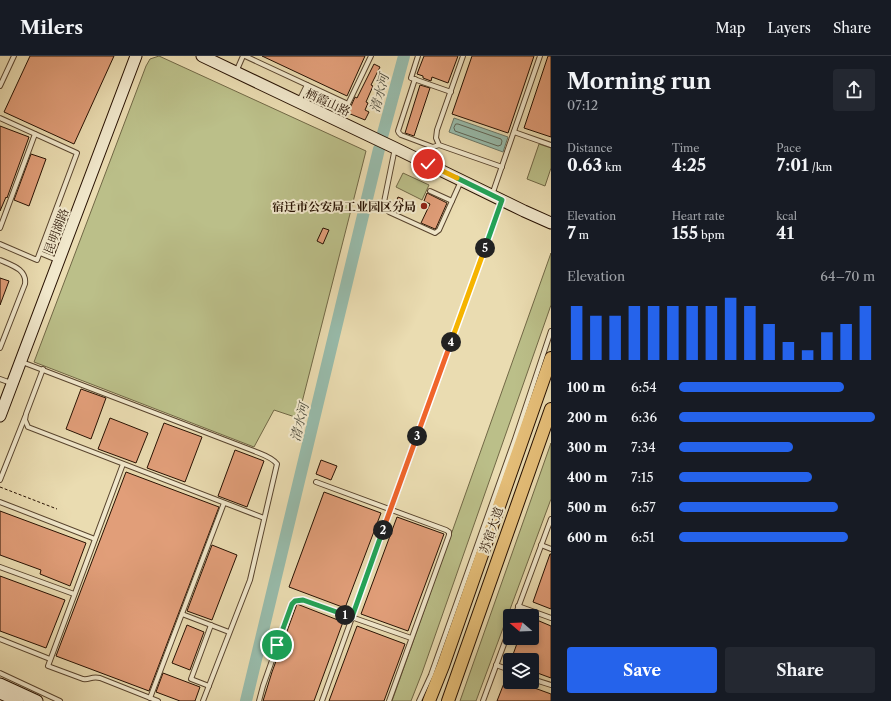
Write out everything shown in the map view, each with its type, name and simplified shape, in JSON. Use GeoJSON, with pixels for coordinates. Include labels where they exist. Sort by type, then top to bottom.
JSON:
{"type":"FeatureCollection","features":[{"type":"Feature","properties":{"kind":"main road","name":"苏宿大道"},"geometry":{"type":"LineString","coordinates":[[429,701],[443,666],[551,358]]}},
{"type":"Feature","properties":{"kind":"main road","name":"苏宿大道"},"geometry":{"type":"LineString","coordinates":[[448,701],[551,409]]}},
{"type":"Feature","properties":{"kind":"street","name":"昆明湖路"},"geometry":{"type":"LineString","coordinates":[[0,416],[136,56]]}},
{"type":"Feature","properties":{"kind":"street","name":"栖霞山路"},"geometry":{"type":"LineString","coordinates":[[202,56],[551,224]]}},
{"type":"Feature","properties":{"kind":"street"},"geometry":{"type":"LineString","coordinates":[[0,684],[37,701]]}},
{"type":"Feature","properties":{"kind":"street"},"geometry":{"type":"LineString","coordinates":[[0,693],[18,701]]}},
{"type":"Feature","properties":{"kind":"lane"},"geometry":{"type":"LineString","coordinates":[[0,86],[13,56]]}},
{"type":"Feature","properties":{"kind":"lane"},"geometry":{"type":"LineString","coordinates":[[235,72],[244,56],[348,104],[371,56]]}},
{"type":"Feature","properties":{"kind":"lane"},"geometry":{"type":"LineString","coordinates":[[418,56],[410,78],[451,92]]}},
{"type":"Feature","properties":{"kind":"lane"},"geometry":{"type":"LineString","coordinates":[[439,145],[436,138],[437,130],[463,56]]}},
{"type":"Feature","properties":{"kind":"lane"},"geometry":{"type":"LineString","coordinates":[[322,701],[391,510],[497,198],[502,167],[540,56]]}},
{"type":"Feature","properties":{"kind":"lane"},"geometry":{"type":"LineString","coordinates":[[415,79],[398,131],[399,134],[434,147],[439,145],[502,167]]}},
{"type":"Feature","properties":{"kind":"lane"},"geometry":{"type":"LineString","coordinates":[[299,102],[307,85]]}},
{"type":"Feature","properties":{"kind":"lane"},"geometry":{"type":"LineString","coordinates":[[0,118],[77,153],[37,260],[0,244]]}},
{"type":"Feature","properties":{"kind":"lane"},"geometry":{"type":"LineString","coordinates":[[514,132],[551,145]]}},
{"type":"Feature","properties":{"kind":"lane"},"geometry":{"type":"LineString","coordinates":[[0,228],[35,134]]}},
{"type":"Feature","properties":{"kind":"lane"},"geometry":{"type":"LineString","coordinates":[[395,148],[384,202],[384,206],[387,211],[435,233],[439,230],[461,180]]}},
{"type":"Feature","properties":{"kind":"lane"},"geometry":{"type":"LineString","coordinates":[[430,191],[452,201]]}},
{"type":"Feature","properties":{"kind":"lane"},"geometry":{"type":"LineString","coordinates":[[40,252],[59,261]]}},
{"type":"Feature","properties":{"kind":"lane"},"geometry":{"type":"LineString","coordinates":[[0,260],[19,270],[24,274],[26,279],[0,348]]}},
{"type":"Feature","properties":{"kind":"lane"},"geometry":{"type":"LineString","coordinates":[[419,701],[433,667],[515,439],[551,331]]}},
{"type":"Feature","properties":{"kind":"lane"},"geometry":{"type":"LineString","coordinates":[[21,361],[274,460],[276,464],[250,580],[203,701]]}},
{"type":"Feature","properties":{"kind":"lane"},"geometry":{"type":"LineString","coordinates":[[0,480],[42,370]]}},
{"type":"Feature","properties":{"kind":"lane"},"geometry":{"type":"LineString","coordinates":[[0,378],[12,383]]}},
{"type":"Feature","properties":{"kind":"lane"},"geometry":{"type":"LineString","coordinates":[[26,414],[26,424],[32,429],[264,518]]}},
{"type":"Feature","properties":{"kind":"lane"},"geometry":{"type":"LineString","coordinates":[[123,464],[48,666],[83,680],[94,677],[100,678],[158,701]]}},
{"type":"Feature","properties":{"kind":"lane"},"geometry":{"type":"LineString","coordinates":[[316,482],[448,532],[449,535],[389,701]]}},
{"type":"Feature","properties":{"kind":"lane"},"geometry":{"type":"LineString","coordinates":[[0,502],[95,539]]}},
{"type":"Feature","properties":{"kind":"lane"},"geometry":{"type":"LineString","coordinates":[[150,698],[224,503]]}},
{"type":"Feature","properties":{"kind":"lane"},"geometry":{"type":"LineString","coordinates":[[517,609],[551,518]]}},
{"type":"Feature","properties":{"kind":"lane"},"geometry":{"type":"LineString","coordinates":[[541,545],[551,548]]}},
{"type":"Feature","properties":{"kind":"lane"},"geometry":{"type":"LineString","coordinates":[[0,567],[74,594]]}},
{"type":"Feature","properties":{"kind":"lane"},"geometry":{"type":"LineString","coordinates":[[259,701],[292,604],[295,601],[303,600],[411,638]]}},
{"type":"Feature","properties":{"kind":"lane"},"geometry":{"type":"LineString","coordinates":[[518,606],[551,618]]}},
{"type":"Feature","properties":{"kind":"lane"},"geometry":{"type":"LineString","coordinates":[[182,614],[229,632]]}},
{"type":"Feature","properties":{"kind":"lane"},"geometry":{"type":"LineString","coordinates":[[209,686],[191,679],[211,625]]}},
{"type":"Feature","properties":{"kind":"lane"},"geometry":{"type":"LineString","coordinates":[[0,640],[50,659]]}},
{"type":"Feature","properties":{"kind":"lane"},"geometry":{"type":"LineString","coordinates":[[483,701],[504,645]]}},
{"type":"Feature","properties":{"kind":"lane"},"geometry":{"type":"LineString","coordinates":[[496,665],[503,668]]}},
{"type":"Feature","properties":{"kind":"lane"},"geometry":{"type":"LineString","coordinates":[[0,673],[60,701]]}},
{"type":"Feature","properties":{"kind":"lane"},"geometry":{"type":"LineString","coordinates":[[539,681],[551,686]]}},
{"type":"Feature","properties":{"kind":"path"},"geometry":{"type":"LineString","coordinates":[[0,487],[57,509]]}},
{"type":"Feature","properties":{"kind":"green space"},"geometry":{"type":"Polygon","coordinates":[[[159,56],[366,151],[298,418],[274,410],[254,447],[34,362],[146,66],[150,59],[159,56]]]}},
{"type":"Feature","properties":{"kind":"green space"},"geometry":{"type":"Polygon","coordinates":[[[539,144],[551,148],[551,168],[545,186],[527,179],[539,144]]]}},
{"type":"Feature","properties":{"kind":"green space"},"geometry":{"type":"Polygon","coordinates":[[[403,173],[429,185],[422,200],[396,187],[403,173]]]}},
{"type":"Feature","properties":{"kind":"green space"},"geometry":{"type":"Polygon","coordinates":[[[551,253],[551,305],[422,673],[411,701],[392,701],[551,253]]]}},
{"type":"Feature","properties":{"kind":"green space"},"geometry":{"type":"Polygon","coordinates":[[[551,443],[551,499],[510,609],[503,609],[503,628],[476,701],[460,701],[551,443]]]}},
{"type":"Feature","properties":{"kind":"water"},"geometry":{"type":"Polygon","coordinates":[[[454,118],[508,137],[503,152],[449,132],[454,118]]]}},
{"type":"Feature","properties":{"kind":"building"},"geometry":{"type":"Polygon","coordinates":[[[30,56],[114,56],[74,144],[4,112],[30,56]]]}},
{"type":"Feature","properties":{"kind":"building"},"geometry":{"type":"Polygon","coordinates":[[[262,56],[365,56],[347,96],[262,56]]]}},
{"type":"Feature","properties":{"kind":"building"},"geometry":{"type":"Polygon","coordinates":[[[424,56],[458,56],[448,83],[432,77],[431,81],[417,74],[424,56]]]}},
{"type":"Feature","properties":{"kind":"building"},"geometry":{"type":"Polygon","coordinates":[[[472,56],[534,56],[508,133],[452,114],[472,56]]]}},
{"type":"Feature","properties":{"kind":"building"},"geometry":{"type":"Polygon","coordinates":[[[548,56],[551,56],[551,137],[524,128],[548,56]]]}},
{"type":"Feature","properties":{"kind":"building"},"geometry":{"type":"Polygon","coordinates":[[[374,64],[380,67],[371,85],[373,86],[366,102],[368,103],[365,110],[369,112],[365,120],[348,113],[355,97],[357,98],[374,64]]]}},
{"type":"Feature","properties":{"kind":"building"},"geometry":{"type":"Polygon","coordinates":[[[420,85],[430,88],[414,136],[405,133],[420,85]]]}},
{"type":"Feature","properties":{"kind":"building"},"geometry":{"type":"Polygon","coordinates":[[[0,126],[29,137],[7,198],[6,197],[0,211],[0,126]]]}},
{"type":"Feature","properties":{"kind":"building"},"geometry":{"type":"Polygon","coordinates":[[[31,154],[46,159],[29,206],[14,200],[31,154]]]}},
{"type":"Feature","properties":{"kind":"building"},"geometry":{"type":"Polygon","coordinates":[[[427,193],[447,203],[435,229],[421,223],[430,204],[424,201],[427,193]]]}},
{"type":"Feature","properties":{"kind":"building"},"geometry":{"type":"Polygon","coordinates":[[[398,197],[403,199],[401,205],[396,202],[398,197]]]}},
{"type":"Feature","properties":{"kind":"building"},"geometry":{"type":"Polygon","coordinates":[[[323,228],[329,230],[323,244],[317,241],[323,228]]]}},
{"type":"Feature","properties":{"kind":"building"},"geometry":{"type":"Polygon","coordinates":[[[0,278],[9,281],[0,305],[0,278]]]}},
{"type":"Feature","properties":{"kind":"building"},"geometry":{"type":"Polygon","coordinates":[[[81,389],[106,398],[91,439],[66,429],[81,389]]]}},
{"type":"Feature","properties":{"kind":"building"},"geometry":{"type":"Polygon","coordinates":[[[110,418],[148,433],[136,463],[98,449],[110,418]]]}},
{"type":"Feature","properties":{"kind":"building"},"geometry":{"type":"Polygon","coordinates":[[[164,423],[202,437],[185,482],[147,468],[164,423]]]}},
{"type":"Feature","properties":{"kind":"building"},"geometry":{"type":"Polygon","coordinates":[[[235,450],[264,461],[247,507],[218,496],[235,450]]]}},
{"type":"Feature","properties":{"kind":"building"},"geometry":{"type":"Polygon","coordinates":[[[321,460],[337,466],[331,480],[316,474],[321,460]]]}},
{"type":"Feature","properties":{"kind":"building"},"geometry":{"type":"Polygon","coordinates":[[[126,472],[219,507],[149,691],[56,656],[126,472]]]}},
{"type":"Feature","properties":{"kind":"building"},"geometry":{"type":"Polygon","coordinates":[[[324,492],[381,513],[345,608],[289,587],[324,492]]]}},
{"type":"Feature","properties":{"kind":"building"},"geometry":{"type":"Polygon","coordinates":[[[0,511],[86,543],[70,586],[40,574],[41,570],[0,555],[0,511]]]}},
{"type":"Feature","properties":{"kind":"building"},"geometry":{"type":"Polygon","coordinates":[[[397,517],[444,534],[408,631],[361,614],[397,517]]]}},
{"type":"Feature","properties":{"kind":"building"},"geometry":{"type":"Polygon","coordinates":[[[212,545],[237,555],[212,620],[187,611],[212,545]]]}},
{"type":"Feature","properties":{"kind":"building"},"geometry":{"type":"Polygon","coordinates":[[[551,554],[551,609],[533,602],[551,554]]]}},
{"type":"Feature","properties":{"kind":"building"},"geometry":{"type":"Polygon","coordinates":[[[0,576],[65,600],[46,648],[0,631],[0,576]]]}},
{"type":"Feature","properties":{"kind":"building"},"geometry":{"type":"Polygon","coordinates":[[[297,604],[343,622],[314,701],[263,701],[272,672],[297,604]]]}},
{"type":"Feature","properties":{"kind":"building"},"geometry":{"type":"Polygon","coordinates":[[[539,621],[551,626],[551,678],[539,674],[539,653],[514,653],[516,645],[539,645],[539,621]]]}},
{"type":"Feature","properties":{"kind":"building"},"geometry":{"type":"Polygon","coordinates":[[[187,625],[204,632],[190,670],[172,663],[187,625]]]}},
{"type":"Feature","properties":{"kind":"building"},"geometry":{"type":"Polygon","coordinates":[[[357,626],[405,644],[384,701],[329,701],[357,626]]]}},
{"type":"Feature","properties":{"kind":"building"},"geometry":{"type":"Polygon","coordinates":[[[163,673],[200,687],[195,701],[180,701],[156,692],[163,673]]]}},
{"type":"Feature","properties":{"kind":"building"},"geometry":{"type":"Polygon","coordinates":[[[503,686],[503,689],[537,689],[551,694],[551,701],[497,701],[503,686]]]}},
{"type":"Feature","properties":{"kind":"waterway","name":"清水河"},"geometry":{"type":"LineString","coordinates":[[382,137],[404,56]]}},
{"type":"Feature","properties":{"kind":"waterway","name":"清水河"},"geometry":{"type":"LineString","coordinates":[[246,701],[379,149]]}},
{"type":"Feature","properties":{"kind":"place","name":"宿迁市公安局工业园区分局"},"geometry":{"type":"Point","coordinates":[424,206]}},
{"type":"Feature","properties":{"kind":"route"},"geometry":{"type":"LineString","coordinates":[[277,645],[292,604],[295,601],[303,600],[352,617],[502,200],[428,164]]}}]}
